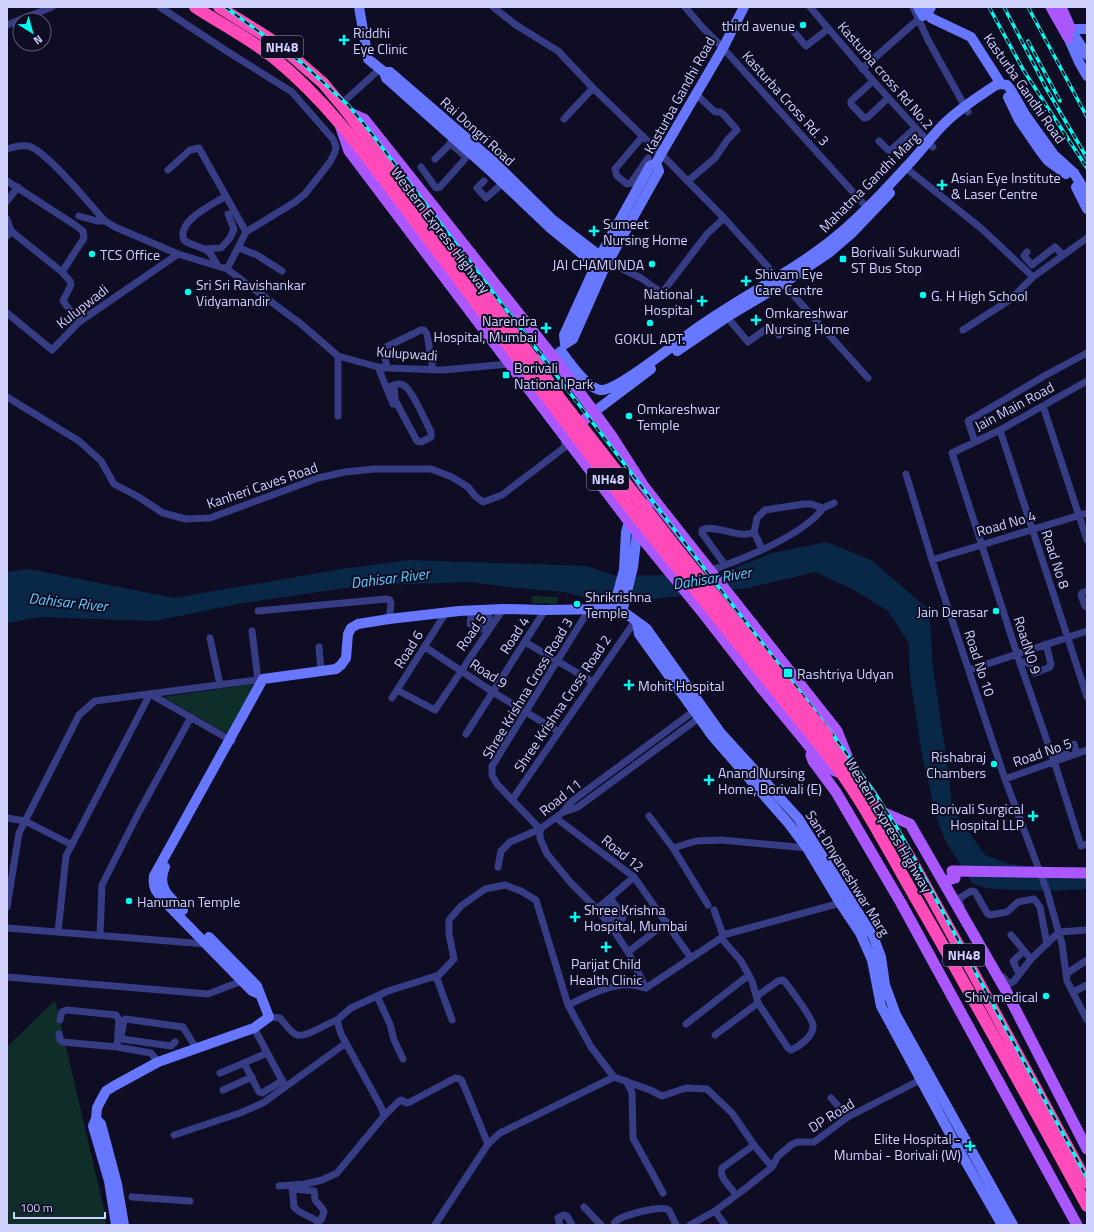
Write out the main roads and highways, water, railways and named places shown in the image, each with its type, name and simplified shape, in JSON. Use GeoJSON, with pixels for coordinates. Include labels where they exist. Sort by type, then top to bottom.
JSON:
{"type":"FeatureCollection","features":[{"type":"Feature","properties":{"kind":"highway","name":"Western Express Highway"},"geometry":{"type":"LineString","coordinates":[[195,7],[259,47],[324,105],[464,266],[571,412],[681,554],[852,767],[882,812],[968,963],[1087,1183]]}},
{"type":"Feature","properties":{"kind":"highway","name":"Western Express Highway"},"geometry":{"type":"LineString","coordinates":[[220,7],[284,49],[323,83],[345,108],[411,206],[629,507],[814,745],[841,773],[873,823],[958,971],[1087,1206]]}},
{"type":"Feature","properties":{"kind":"main road"},"geometry":{"type":"LineString","coordinates":[[1051,7],[1072,35],[1061,7]]}},
{"type":"Feature","properties":{"kind":"main road"},"geometry":{"type":"LineString","coordinates":[[345,108],[364,119],[562,358],[594,412],[663,512],[837,731],[852,767]]}},
{"type":"Feature","properties":{"kind":"main road"},"geometry":{"type":"LineString","coordinates":[[339,122],[341,145],[354,157],[637,533],[703,613],[762,690],[814,745],[813,761],[836,792],[901,904],[1077,1225]]}},
{"type":"Feature","properties":{"kind":"main road"},"geometry":{"type":"LineString","coordinates":[[564,436],[594,412]]}},
{"type":"Feature","properties":{"kind":"main road"},"geometry":{"type":"LineString","coordinates":[[661,563],[708,570]]}},
{"type":"Feature","properties":{"kind":"main road"},"geometry":{"type":"LineString","coordinates":[[882,812],[910,824],[1005,989],[1087,1148]]}},
{"type":"Feature","properties":{"kind":"main road"},"geometry":{"type":"LineString","coordinates":[[937,870],[954,874],[1087,880]]}},
{"type":"Feature","properties":{"kind":"main road"},"geometry":{"type":"LineString","coordinates":[[944,881],[954,874],[1087,873]]}},
{"type":"Feature","properties":{"kind":"water","name":"Dahisar River"},"geometry":{"type":"Polygon","coordinates":[[[827,542],[871,560],[926,607],[931,629],[932,661],[952,806],[985,855],[1009,864],[1041,867],[1087,867],[1087,889],[1047,891],[992,889],[973,884],[946,842],[936,816],[922,755],[910,677],[909,643],[887,610],[850,588],[815,572],[748,588],[609,604],[564,592],[471,582],[359,586],[238,604],[154,621],[40,617],[7,623],[7,572],[29,569],[174,598],[342,569],[408,560],[587,566],[616,576],[718,574],[772,553],[827,542]]]}},
{"type":"Feature","properties":{"kind":"railway"},"geometry":{"type":"LineString","coordinates":[[225,7],[302,63],[349,106],[829,730],[877,797],[899,831],[1087,1178]]}},
{"type":"Feature","properties":{"kind":"railway"},"geometry":{"type":"LineString","coordinates":[[989,7],[1024,71],[1087,168]]}},
{"type":"Feature","properties":{"kind":"railway"},"geometry":{"type":"LineString","coordinates":[[1004,7],[1046,88],[1087,158]]}},
{"type":"Feature","properties":{"kind":"railway"},"geometry":{"type":"LineString","coordinates":[[1028,7],[1087,117]]}},
{"type":"Feature","properties":{"kind":"railway"},"geometry":{"type":"LineString","coordinates":[[1028,41],[1060,101]]}},
{"type":"Feature","properties":{"kind":"place","name":"third avenue"},"geometry":{"type":"Point","coordinates":[803,25]}},
{"type":"Feature","properties":{"kind":"place","name":"Riddhi Eye Clinic"},"geometry":{"type":"Point","coordinates":[344,40]}},
{"type":"Feature","properties":{"kind":"place","name":"Asian Eye Institute & Laser Centre"},"geometry":{"type":"Point","coordinates":[942,185]}},
{"type":"Feature","properties":{"kind":"place","name":"Sumeet Nursing Home"},"geometry":{"type":"Point","coordinates":[594,231]}},
{"type":"Feature","properties":{"kind":"place","name":"TCS Office"},"geometry":{"type":"Point","coordinates":[92,254]}},
{"type":"Feature","properties":{"kind":"place","name":"Borivali Sukurwadi ST Bus Stop"},"geometry":{"type":"Point","coordinates":[843,259]}},
{"type":"Feature","properties":{"kind":"place","name":"JAI CHAMUNDA"},"geometry":{"type":"Point","coordinates":[652,264]}},
{"type":"Feature","properties":{"kind":"place","name":"Shivam Eye Care Centre"},"geometry":{"type":"Point","coordinates":[746,281]}},
{"type":"Feature","properties":{"kind":"place","name":"Sri Sri Ravishankar Vidyamandir"},"geometry":{"type":"Point","coordinates":[188,292]}},
{"type":"Feature","properties":{"kind":"place","name":"G. H High School"},"geometry":{"type":"Point","coordinates":[923,295]}},
{"type":"Feature","properties":{"kind":"place","name":"National Hospital"},"geometry":{"type":"Point","coordinates":[702,301]}},
{"type":"Feature","properties":{"kind":"place","name":"Omkareshwar Nursing Home"},"geometry":{"type":"Point","coordinates":[756,320]}},
{"type":"Feature","properties":{"kind":"place","name":"GOKUL APT."},"geometry":{"type":"Point","coordinates":[650,323]}},
{"type":"Feature","properties":{"kind":"place","name":"Narendra Hospital, Mumbai"},"geometry":{"type":"Point","coordinates":[546,328]}},
{"type":"Feature","properties":{"kind":"place","name":"Borivali National Park"},"geometry":{"type":"Point","coordinates":[506,375]}},
{"type":"Feature","properties":{"kind":"place","name":"Omkareshwar Temple"},"geometry":{"type":"Point","coordinates":[629,416]}},
{"type":"Feature","properties":{"kind":"place","name":"Shrikrishna Temple"},"geometry":{"type":"Point","coordinates":[577,604]}},
{"type":"Feature","properties":{"kind":"place","name":"Jain Derasar"},"geometry":{"type":"Point","coordinates":[996,611]}},
{"type":"Feature","properties":{"kind":"place","name":"Rashtriya Udyan"},"geometry":{"type":"Point","coordinates":[788,673]}},
{"type":"Feature","properties":{"kind":"place","name":"Mohit Hospital"},"geometry":{"type":"Point","coordinates":[629,685]}},
{"type":"Feature","properties":{"kind":"place","name":"Rishabraj Chambers"},"geometry":{"type":"Point","coordinates":[994,764]}},
{"type":"Feature","properties":{"kind":"place","name":"Anand Nursing Home, Borivali (E)"},"geometry":{"type":"Point","coordinates":[709,780]}},
{"type":"Feature","properties":{"kind":"place","name":"Borivali Surgical Hospital LLP"},"geometry":{"type":"Point","coordinates":[1033,816]}},
{"type":"Feature","properties":{"kind":"place","name":"Hanuman Temple"},"geometry":{"type":"Point","coordinates":[129,901]}},
{"type":"Feature","properties":{"kind":"place","name":"Shree Krishna Hospital, Mumbai"},"geometry":{"type":"Point","coordinates":[575,917]}},
{"type":"Feature","properties":{"kind":"place","name":"Parijat Child Health Clinic"},"geometry":{"type":"Point","coordinates":[606,947]}},
{"type":"Feature","properties":{"kind":"place","name":"Shiv medical"},"geometry":{"type":"Point","coordinates":[1046,996]}},
{"type":"Feature","properties":{"kind":"place","name":"Elite Hospital - Mumbai - Borivali (W)"},"geometry":{"type":"Point","coordinates":[970,1146]}}]}
